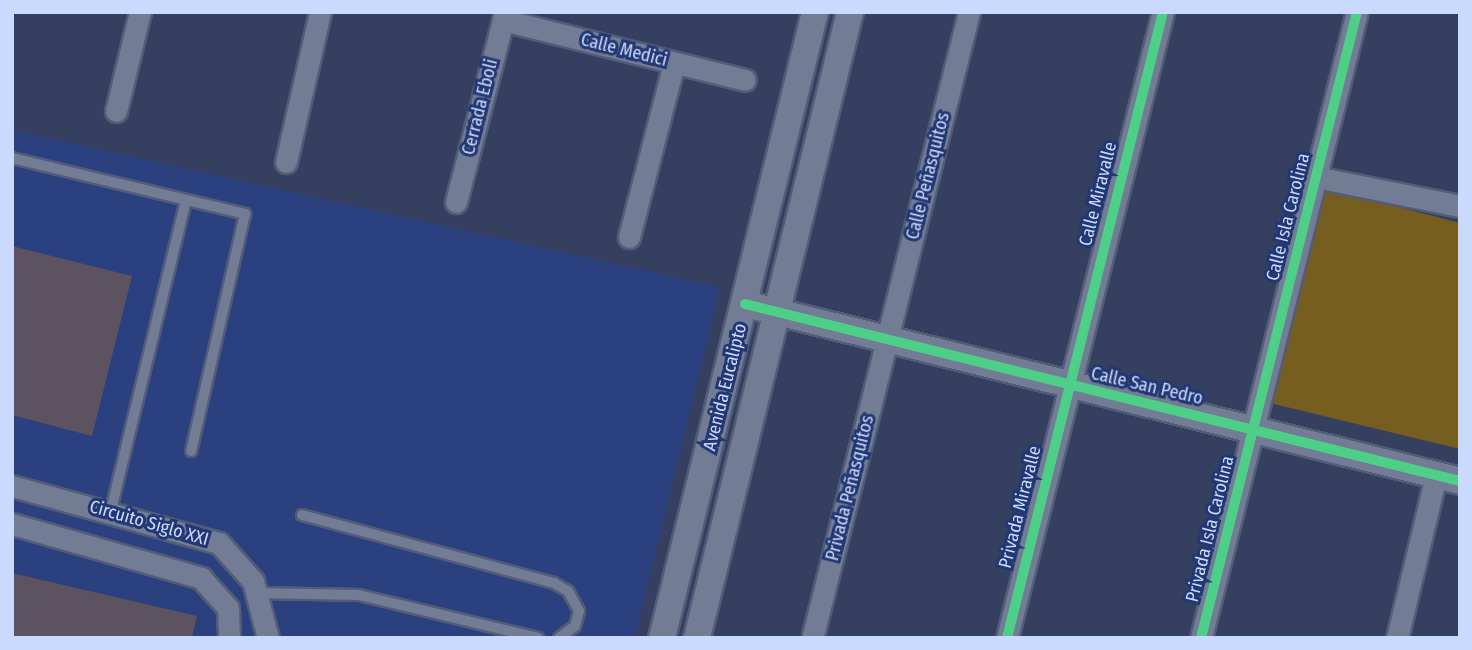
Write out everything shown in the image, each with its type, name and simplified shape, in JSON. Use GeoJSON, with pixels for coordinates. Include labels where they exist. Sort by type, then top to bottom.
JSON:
{"type":"FeatureCollection","features":[{"type":"Feature","properties":{"kind":"street"},"geometry":{"type":"LineString","coordinates":[[116,111],[140,12]]}},
{"type":"Feature","properties":{"kind":"street"},"geometry":{"type":"LineString","coordinates":[[286,162],[320,12]]}},
{"type":"Feature","properties":{"kind":"street","name":"Avenida Eucalipto"},"geometry":{"type":"LineString","coordinates":[[662,638],[815,12]]}},
{"type":"Feature","properties":{"kind":"street","name":"Avenida Eucalipto"},"geometry":{"type":"LineString","coordinates":[[697,638],[850,12]]}},
{"type":"Feature","properties":{"kind":"street","name":"Calle Peñasquitos"},"geometry":{"type":"LineString","coordinates":[[887,341],[970,12]]}},
{"type":"Feature","properties":{"kind":"street","name":"Calle Miravalle"},"geometry":{"type":"LineString","coordinates":[[1068,385],[1163,12]]}},
{"type":"Feature","properties":{"kind":"street","name":"Calle Isla Carolina"},"geometry":{"type":"LineString","coordinates":[[1253,429],[1357,12]]}},
{"type":"Feature","properties":{"kind":"street","name":"Calle Medici"},"geometry":{"type":"LineString","coordinates":[[504,16],[745,80]]}},
{"type":"Feature","properties":{"kind":"street","name":"Cerrada Eboli"},"geometry":{"type":"LineString","coordinates":[[456,202],[504,16]]}},
{"type":"Feature","properties":{"kind":"street"},"geometry":{"type":"LineString","coordinates":[[629,237],[674,62]]}},
{"type":"Feature","properties":{"kind":"street"},"geometry":{"type":"LineString","coordinates":[[1316,177],[1460,206]]}},
{"type":"Feature","properties":{"kind":"street","name":"Calle San Pedro"},"geometry":{"type":"LineString","coordinates":[[745,304],[1448,478]]}},
{"type":"Feature","properties":{"kind":"street","name":"Privada Peñasquitos"},"geometry":{"type":"LineString","coordinates":[[813,635],[887,341]]}},
{"type":"Feature","properties":{"kind":"street","name":"Privada Miravalle"},"geometry":{"type":"LineString","coordinates":[[1007,638],[1068,385]]}},
{"type":"Feature","properties":{"kind":"street","name":"Privada Isla Carolina"},"geometry":{"type":"LineString","coordinates":[[1201,638],[1253,429]]}},
{"type":"Feature","properties":{"kind":"street"},"geometry":{"type":"LineString","coordinates":[[1396,638],[1448,478]]}},
{"type":"Feature","properties":{"kind":"street","name":"Circuito Siglo XXI"},"geometry":{"type":"LineString","coordinates":[[12,486],[111,510],[219,543],[258,593],[268,638]]}},
{"type":"Feature","properties":{"kind":"street","name":"Circuito Siglo XXI"},"geometry":{"type":"LineString","coordinates":[[12,524],[201,578],[228,608],[229,638]]}},
{"type":"Feature","properties":{"kind":"lane"},"geometry":{"type":"LineString","coordinates":[[12,158],[245,214],[191,451]]}},
{"type":"Feature","properties":{"kind":"lane"},"geometry":{"type":"LineString","coordinates":[[111,510],[186,200]]}},
{"type":"Feature","properties":{"kind":"lane"},"geometry":{"type":"LineString","coordinates":[[302,515],[554,583],[568,591],[579,611],[575,626],[559,638]]}},
{"type":"Feature","properties":{"kind":"lane"},"geometry":{"type":"LineString","coordinates":[[258,593],[359,595],[538,638]]}},
{"type":"Feature","properties":{"kind":"shaded area"},"geometry":{"type":"Polygon","coordinates":[[[12,130],[720,287],[635,638],[12,638],[12,130]]]}},
{"type":"Feature","properties":{"kind":"shaded area"},"geometry":{"type":"Polygon","coordinates":[[[1325,188],[1460,223],[1460,449],[1270,403],[1325,188]]]}},
{"type":"Feature","properties":{"kind":"building"},"geometry":{"type":"Polygon","coordinates":[[[12,246],[132,276],[92,436],[12,415],[12,246]]]}},
{"type":"Feature","properties":{"kind":"building"},"geometry":{"type":"Polygon","coordinates":[[[12,573],[197,616],[192,638],[12,638],[12,573]]]}},
{"type":"Feature","properties":{"kind":"cycle path"},"geometry":{"type":"LineString","coordinates":[[1007,638],[1163,12]]}},
{"type":"Feature","properties":{"kind":"cycle path"},"geometry":{"type":"LineString","coordinates":[[1201,638],[1357,12]]}},
{"type":"Feature","properties":{"kind":"cycle path"},"geometry":{"type":"LineString","coordinates":[[745,304],[1460,481]]}}]}
